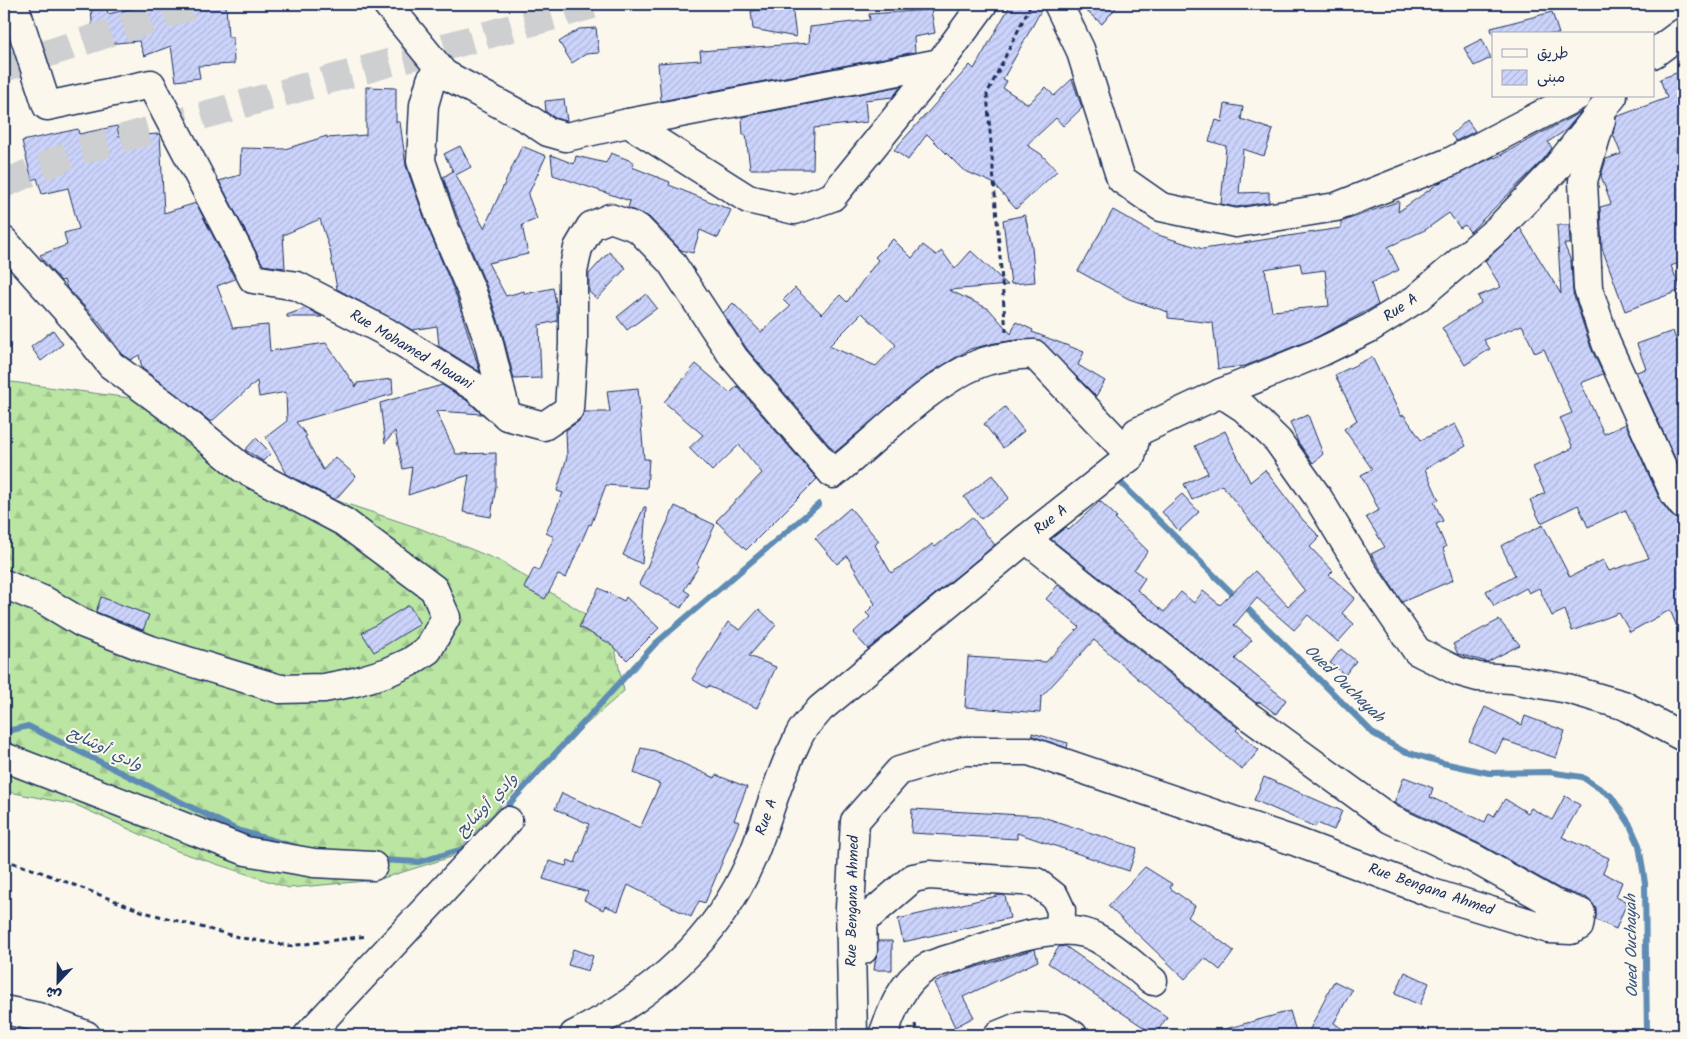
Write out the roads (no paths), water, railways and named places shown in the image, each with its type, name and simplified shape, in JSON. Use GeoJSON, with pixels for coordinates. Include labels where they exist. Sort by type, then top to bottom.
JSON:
{"type":"FeatureCollection","features":[{"type":"Feature","properties":{"kind":"street","name":"Rue Mohamed Alouani"},"geometry":{"type":"LineString","coordinates":[[14,4],[46,106],[151,84],[253,279],[297,286],[386,332],[475,387],[507,416],[544,426],[570,409],[573,344],[573,272],[578,248],[592,226],[610,218],[638,228],[672,262],[734,358],[833,474],[941,384],[978,364],[1008,356],[1034,354],[1131,456]]}},
{"type":"Feature","properties":{"kind":"street"},"geometry":{"type":"LineString","coordinates":[[387,4],[444,74],[530,120],[548,132],[566,137],[628,123],[940,64]]}},
{"type":"Feature","properties":{"kind":"street"},"geometry":{"type":"LineString","coordinates":[[628,123],[748,199],[795,210],[832,197],[940,64],[983,4]]}},
{"type":"Feature","properties":{"kind":"street"},"geometry":{"type":"LineString","coordinates":[[1058,4],[1080,50],[1121,179],[1161,207],[1236,223],[1336,207],[1450,162],[1572,98]]}},
{"type":"Feature","properties":{"kind":"street"},"geometry":{"type":"LineString","coordinates":[[1654,53],[1683,32]]}},
{"type":"Feature","properties":{"kind":"street"},"geometry":{"type":"LineString","coordinates":[[444,74],[431,80],[424,105],[421,161],[442,222],[472,292],[488,340],[507,416]]}},
{"type":"Feature","properties":{"kind":"street"},"geometry":{"type":"LineString","coordinates":[[1609,101],[1584,181],[1588,288],[1606,343],[1674,493],[1683,505]]}},
{"type":"Feature","properties":{"kind":"street","name":"Rue A"},"geometry":{"type":"LineString","coordinates":[[574,1035],[606,1020],[640,997],[676,967],[702,939],[729,904],[751,860],[786,766],[802,730],[820,709],[1026,539],[1131,456],[1137,432],[1221,392],[1321,352],[1370,328],[1416,299],[1504,223],[1554,171],[1609,101]]}},
{"type":"Feature","properties":{"kind":"street"},"geometry":{"type":"LineString","coordinates":[[4,241],[76,321],[111,366],[167,406],[242,468],[344,522],[434,589],[446,617],[428,650],[410,662],[388,672],[355,682],[324,688],[280,689],[151,650],[82,623],[45,601],[4,584]]}},
{"type":"Feature","properties":{"kind":"street"},"geometry":{"type":"LineString","coordinates":[[1221,392],[1244,408],[1278,441],[1317,496],[1363,572],[1417,651],[1457,671],[1478,676],[1512,679],[1568,689],[1623,705],[1683,737]]}},
{"type":"Feature","properties":{"kind":"street","name":"Rue Bengana Ahmed"},"geometry":{"type":"LineString","coordinates":[[853,1035],[850,908],[855,821],[899,771],[964,751],[1029,751],[1294,842],[1432,893],[1549,929],[1571,930],[1579,926],[1581,913],[1553,903],[1475,859],[1390,819],[1247,715],[1026,539]]}},
{"type":"Feature","properties":{"kind":"street"},"geometry":{"type":"LineString","coordinates":[[4,757],[246,851],[314,863],[373,866]]}},
{"type":"Feature","properties":{"kind":"street"},"geometry":{"type":"LineString","coordinates":[[308,1035],[508,822]]}},
{"type":"Feature","properties":{"kind":"street"},"geometry":{"type":"LineString","coordinates":[[863,1010],[862,922],[913,878],[929,875],[1036,882],[1055,897],[1061,910],[1060,931]]}},
{"type":"Feature","properties":{"kind":"street"},"geometry":{"type":"LineString","coordinates":[[883,1035],[895,1004],[906,986],[925,968],[1011,938],[1060,931],[1085,933],[1097,938],[1153,981]]}},
{"type":"Feature","properties":{"kind":"street"},"geometry":{"type":"LineString","coordinates":[[4,1010],[38,1017],[86,1035]]}},
{"type":"Feature","properties":{"kind":"street"},"geometry":{"type":"LineString","coordinates":[[998,1035],[1020,1026],[1061,1028],[1073,1035]]}},
{"type":"Feature","properties":{"kind":"waterway","name":"Oued Ouchayah"},"geometry":{"type":"LineString","coordinates":[[1114,476],[1374,734],[1403,751],[1443,763],[1489,773],[1549,772],[1582,777],[1611,796],[1629,823],[1639,845],[1645,883],[1647,1035]]}},
{"type":"Feature","properties":{"kind":"waterway","name":"وادي أوشايح"},"geometry":{"type":"LineString","coordinates":[[501,813],[656,643],[819,504]]}},
{"type":"Feature","properties":{"kind":"waterway","name":"وادي أوشايح"},"geometry":{"type":"LineString","coordinates":[[4,732],[28,726],[237,830],[295,847]]}},
{"type":"Feature","properties":{"kind":"waterway","name":"وادي أوشايح"},"geometry":{"type":"LineString","coordinates":[[379,860],[419,862],[469,847]]}},
{"type":"Feature","properties":{"kind":"tunnel"},"geometry":{"type":"LineString","coordinates":[[4,68],[197,4]]}},
{"type":"Feature","properties":{"kind":"tunnel"},"geometry":{"type":"LineString","coordinates":[[4,184],[78,151],[596,4]]}}]}
